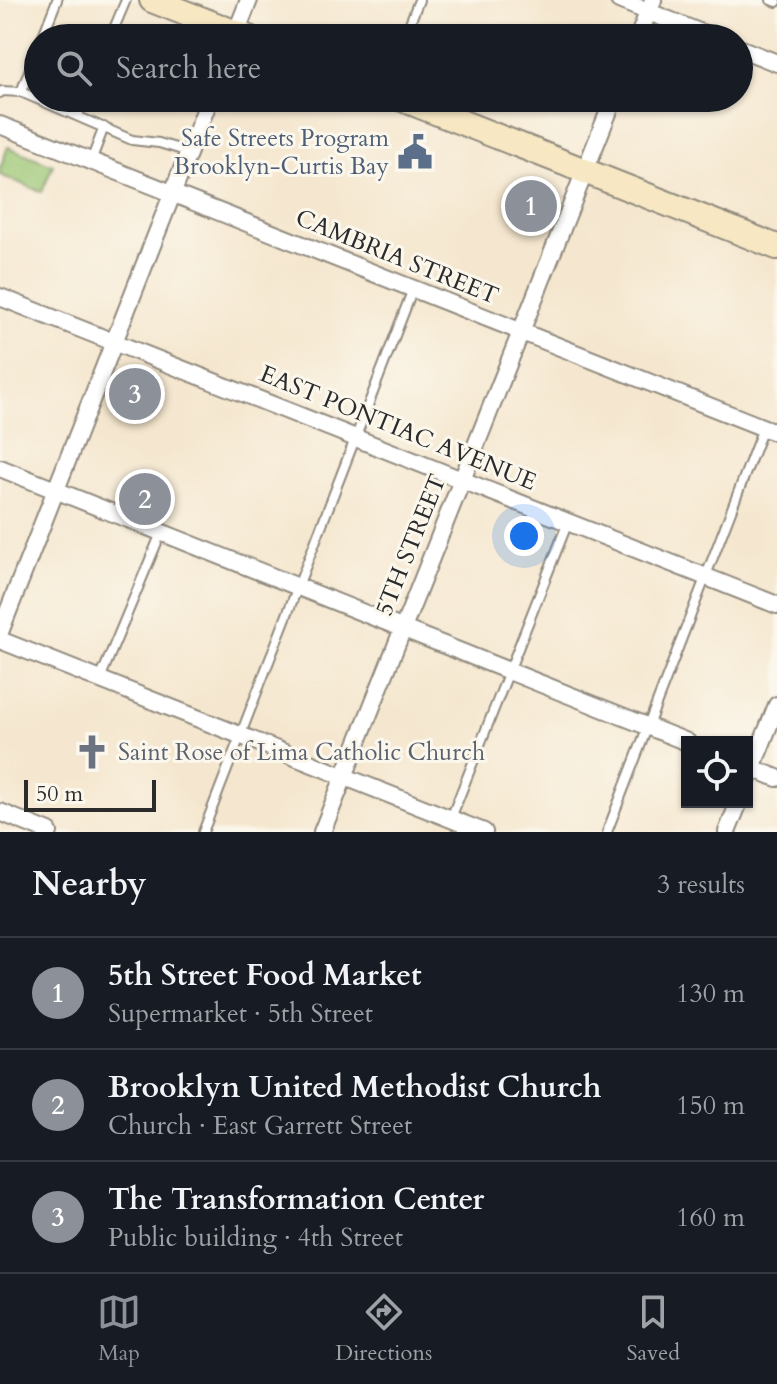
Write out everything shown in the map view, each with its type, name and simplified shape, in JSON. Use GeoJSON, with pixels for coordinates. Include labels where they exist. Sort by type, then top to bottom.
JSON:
{"type":"FeatureCollection","features":[{"type":"Feature","properties":{"kind":"main road"},"geometry":{"type":"LineString","coordinates":[[152,0],[211,24]]}},
{"type":"Feature","properties":{"kind":"main road"},"geometry":{"type":"LineString","coordinates":[[435,112],[777,247]]}},
{"type":"Feature","properties":{"kind":"street"},"geometry":{"type":"LineString","coordinates":[[243,24],[249,0]]}},
{"type":"Feature","properties":{"kind":"street"},"geometry":{"type":"LineString","coordinates":[[619,0],[651,6],[686,24]]}},
{"type":"Feature","properties":{"kind":"street"},"geometry":{"type":"LineString","coordinates":[[753,54],[777,63]]}},
{"type":"Feature","properties":{"kind":"street"},"geometry":{"type":"LineString","coordinates":[[0,632],[205,112]]}},
{"type":"Feature","properties":{"kind":"street","name":"5TH STREET"},"geometry":{"type":"LineString","coordinates":[[322,832],[609,112]]}},
{"type":"Feature","properties":{"kind":"street","name":"CAMBRIA STREET"},"geometry":{"type":"LineString","coordinates":[[0,125],[770,430]]}},
{"type":"Feature","properties":{"kind":"street","name":"EAST PONTIAC AVENUE"},"geometry":{"type":"LineString","coordinates":[[0,297],[777,605]]}},
{"type":"Feature","properties":{"kind":"street"},"geometry":{"type":"LineString","coordinates":[[0,468],[681,740]]}},
{"type":"Feature","properties":{"kind":"street"},"geometry":{"type":"LineString","coordinates":[[0,640],[484,832]]}},
{"type":"Feature","properties":{"kind":"street"},"geometry":{"type":"LineString","coordinates":[[753,762],[777,705]]}},
{"type":"Feature","properties":{"kind":"street"},"geometry":{"type":"LineString","coordinates":[[753,773],[777,778]]}},
{"type":"Feature","properties":{"kind":"street"},"geometry":{"type":"LineString","coordinates":[[727,832],[737,808]]}},
{"type":"Feature","properties":{"kind":"street"},"geometry":{"type":"LineString","coordinates":[[0,812],[49,832]]}},
{"type":"Feature","properties":{"kind":"lane"},"geometry":{"type":"LineString","coordinates":[[48,24],[57,0]]}},
{"type":"Feature","properties":{"kind":"lane"},"geometry":{"type":"LineString","coordinates":[[116,24],[126,0]]}},
{"type":"Feature","properties":{"kind":"lane"},"geometry":{"type":"LineString","coordinates":[[410,24],[419,0]]}},
{"type":"Feature","properties":{"kind":"lane"},"geometry":{"type":"LineString","coordinates":[[771,0],[777,2]]}},
{"type":"Feature","properties":{"kind":"lane"},"geometry":{"type":"LineString","coordinates":[[21,92],[24,84]]}},
{"type":"Feature","properties":{"kind":"lane"},"geometry":{"type":"LineString","coordinates":[[0,93],[24,93]]}},
{"type":"Feature","properties":{"kind":"lane"},"geometry":{"type":"LineString","coordinates":[[71,112],[132,140],[159,143],[189,152]]}},
{"type":"Feature","properties":{"kind":"lane"},"geometry":{"type":"LineString","coordinates":[[91,161],[104,127]]}},
{"type":"Feature","properties":{"kind":"lane"},"geometry":{"type":"LineString","coordinates":[[203,832],[413,289]]}},
{"type":"Feature","properties":{"kind":"lane"},"geometry":{"type":"LineString","coordinates":[[607,832],[706,577],[770,430]]}},
{"type":"Feature","properties":{"kind":"lane"},"geometry":{"type":"LineString","coordinates":[[451,819],[568,522]]}},
{"type":"Feature","properties":{"kind":"lane"},"geometry":{"type":"LineString","coordinates":[[100,680],[162,532]]}},
{"type":"Feature","properties":{"kind":"green space"},"geometry":{"type":"Polygon","coordinates":[[[8,147],[53,165],[42,192],[0,175],[8,147]]]}},
{"type":"Feature","properties":{"kind":"place","name":"Safe Streets Program Brooklyn-Curtis Bay"},"geometry":{"type":"Point","coordinates":[415,152]}},
{"type":"Feature","properties":{"kind":"place","name":"5th Street Food Market"},"geometry":{"type":"Point","coordinates":[531,206]}},
{"type":"Feature","properties":{"kind":"place","name":"The Transformation Center"},"geometry":{"type":"Point","coordinates":[135,394]}},
{"type":"Feature","properties":{"kind":"place","name":"Brooklyn United Methodist Church"},"geometry":{"type":"Point","coordinates":[145,499]}},
{"type":"Feature","properties":{"kind":"place","name":"Saint Rose of Lima Catholic Church"},"geometry":{"type":"Point","coordinates":[92,752]}}]}
